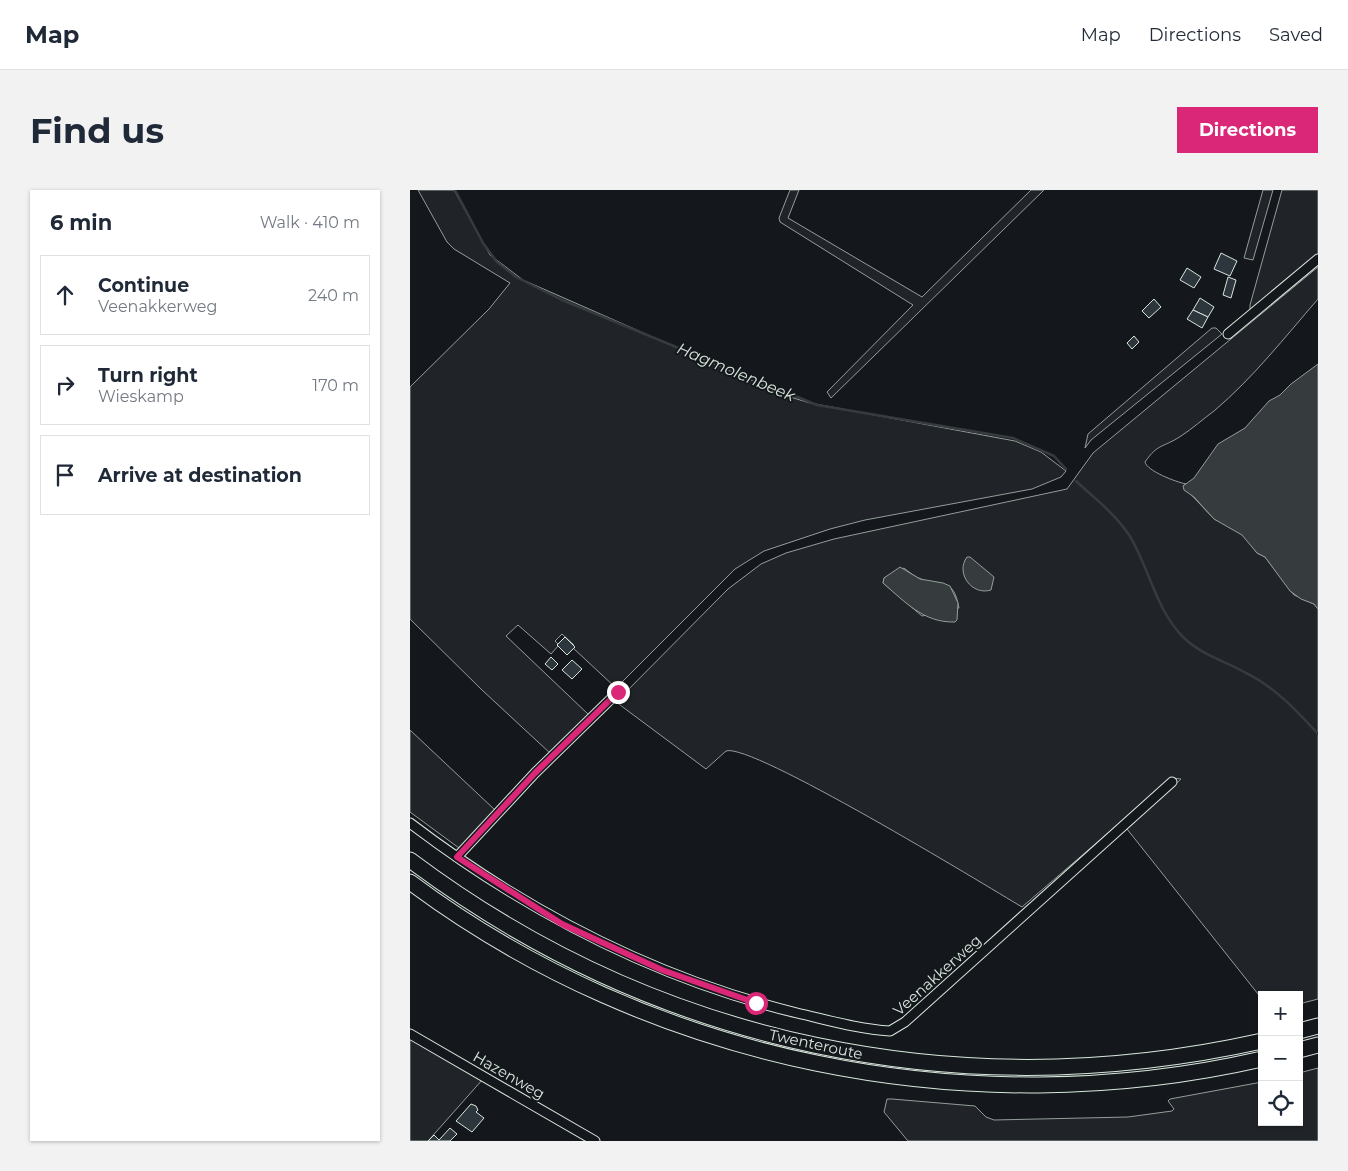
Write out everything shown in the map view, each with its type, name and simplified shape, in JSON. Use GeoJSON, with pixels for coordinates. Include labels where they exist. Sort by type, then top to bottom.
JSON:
{"type":"FeatureCollection","features":[{"type":"Feature","properties":{"kind":"highway","name":"Twenteroute"},"geometry":{"type":"LineString","coordinates":[[410,860],[510,926],[596,972],[652,997],[733,1025],[815,1046],[936,1064],[1030,1068],[1130,1064],[1220,1050],[1258,1042]]}},
{"type":"Feature","properties":{"kind":"highway","name":"Twenteroute"},"geometry":{"type":"LineString","coordinates":[[410,882],[498,941],[603,995],[714,1037],[846,1070],[924,1080],[1032,1086],[1134,1080],[1186,1074],[1258,1060]]}},
{"type":"Feature","properties":{"kind":"highway"},"geometry":{"type":"LineString","coordinates":[[1303,1030],[1318,1026]]}},
{"type":"Feature","properties":{"kind":"highway"},"geometry":{"type":"LineString","coordinates":[[1303,1049],[1318,1045]]}},
{"type":"Feature","properties":{"kind":"street"},"geometry":{"type":"LineString","coordinates":[[1228,334],[1318,260]]}},
{"type":"Feature","properties":{"kind":"street"},"geometry":{"type":"LineString","coordinates":[[457,857],[535,773],[618,692]]}},
{"type":"Feature","properties":{"kind":"street","name":"Veenakkerweg"},"geometry":{"type":"LineString","coordinates":[[410,823],[457,857],[562,924],[662,970],[756,1003],[839,1023],[890,1031],[905,1022],[1172,782]]}},
{"type":"Feature","properties":{"kind":"street","name":"Hazenweg"},"geometry":{"type":"LineString","coordinates":[[410,1034],[595,1141]]}},
{"type":"Feature","properties":{"kind":"shaded area"},"geometry":{"type":"Polygon","coordinates":[[[418,190],[454,190],[490,255],[523,280],[787,396],[810,403],[1015,441],[1041,452],[1066,471],[1061,477],[1032,489],[865,520],[830,529],[764,551],[735,569],[616,688],[572,647],[574,645],[562,634],[555,641],[559,645],[551,654],[518,625],[506,636],[589,715],[551,754],[410,619],[410,387],[489,309],[510,283],[454,249],[447,242],[418,190]]]}},
{"type":"Feature","properties":{"kind":"shaded area"},"geometry":{"type":"Polygon","coordinates":[[[790,190],[799,190],[788,218],[922,297],[1031,190],[1044,190],[831,398],[827,392],[913,305],[780,222],[779,218],[790,190]]]}},
{"type":"Feature","properties":{"kind":"shaded area"},"geometry":{"type":"Polygon","coordinates":[[[1263,190],[1273,190],[1253,260],[1244,258],[1263,190]]]}},
{"type":"Feature","properties":{"kind":"shaded area"},"geometry":{"type":"Polygon","coordinates":[[[1282,190],[1318,190],[1318,255],[1250,311],[1250,305],[1282,190]]]}},
{"type":"Feature","properties":{"kind":"shaded area"},"geometry":{"type":"Polygon","coordinates":[[[1318,267],[1318,299],[1268,357],[1214,411],[1175,440],[1157,449],[1145,462],[1151,469],[1169,479],[1186,484],[1183,486],[1214,519],[1235,529],[1247,539],[1257,553],[1265,557],[1294,595],[1314,604],[1318,609],[1318,999],[1303,1003],[1303,991],[1258,991],[1258,994],[1127,829],[1181,779],[1172,778],[1022,907],[870,817],[778,768],[744,754],[726,751],[706,769],[616,702],[728,589],[761,564],[786,553],[834,539],[1067,489],[1093,453],[1318,267]],[[904,568],[884,578],[883,583],[922,616],[959,608],[954,591],[950,587],[929,582],[904,568]]]}},
{"type":"Feature","properties":{"kind":"shaded area"},"geometry":{"type":"Polygon","coordinates":[[[1212,328],[1216,328],[1222,334],[1091,440],[1085,448],[1088,434],[1212,328]]]}},
{"type":"Feature","properties":{"kind":"shaded area"},"geometry":{"type":"Polygon","coordinates":[[[1318,364],[1318,609],[1314,604],[1301,599],[1290,591],[1265,557],[1257,553],[1242,535],[1214,519],[1194,497],[1184,490],[1183,486],[1194,478],[1218,444],[1245,428],[1269,401],[1280,395],[1291,384],[1318,364]]]}},
{"type":"Feature","properties":{"kind":"shaded area"},"geometry":{"type":"Polygon","coordinates":[[[967,557],[970,557],[994,577],[991,590],[978,590],[967,582],[963,570],[967,557]]]}},
{"type":"Feature","properties":{"kind":"shaded area"},"geometry":{"type":"Polygon","coordinates":[[[900,567],[920,579],[950,586],[958,603],[957,620],[955,622],[944,621],[924,615],[907,604],[883,583],[884,578],[900,567]]]}},
{"type":"Feature","properties":{"kind":"shaded area"},"geometry":{"type":"Polygon","coordinates":[[[410,730],[495,810],[459,848],[410,812],[410,730]]]}},
{"type":"Feature","properties":{"kind":"shaded area"},"geometry":{"type":"Polygon","coordinates":[[[410,1037],[483,1079],[428,1141],[410,1141],[410,1037]]]}},
{"type":"Feature","properties":{"kind":"shaded area"},"geometry":{"type":"Polygon","coordinates":[[[1318,1068],[1318,1141],[908,1141],[884,1112],[887,1099],[892,1099],[975,1106],[986,1117],[994,1120],[1128,1117],[1172,1111],[1174,1109],[1168,1101],[1170,1099],[1258,1083],[1258,1126],[1303,1126],[1303,1072],[1318,1068]]]}},
{"type":"Feature","properties":{"kind":"building"},"geometry":{"type":"Polygon","coordinates":[[[1221,253],[1237,261],[1230,276],[1214,269],[1221,253]]]}},
{"type":"Feature","properties":{"kind":"building"},"geometry":{"type":"Polygon","coordinates":[[[1187,268],[1201,277],[1194,288],[1180,280],[1187,268]]]}},
{"type":"Feature","properties":{"kind":"building"},"geometry":{"type":"Polygon","coordinates":[[[1228,277],[1236,280],[1231,298],[1223,295],[1228,277]]]}},
{"type":"Feature","properties":{"kind":"building"},"geometry":{"type":"Polygon","coordinates":[[[1200,298],[1214,307],[1208,317],[1193,310],[1200,298]]]}},
{"type":"Feature","properties":{"kind":"building"},"geometry":{"type":"Polygon","coordinates":[[[1154,299],[1161,307],[1149,318],[1142,311],[1154,299]]]}},
{"type":"Feature","properties":{"kind":"building"},"geometry":{"type":"Polygon","coordinates":[[[1193,310],[1208,317],[1202,328],[1187,319],[1193,310]]]}},
{"type":"Feature","properties":{"kind":"building"},"geometry":{"type":"Polygon","coordinates":[[[1134,336],[1139,342],[1132,349],[1127,343],[1134,336]]]}},
{"type":"Feature","properties":{"kind":"building"},"geometry":{"type":"Polygon","coordinates":[[[565,637],[575,647],[567,655],[557,645],[565,637]]]}},
{"type":"Feature","properties":{"kind":"building"},"geometry":{"type":"Polygon","coordinates":[[[551,657],[558,664],[552,670],[545,664],[551,657]]]}},
{"type":"Feature","properties":{"kind":"building"},"geometry":{"type":"Polygon","coordinates":[[[572,660],[582,669],[572,679],[562,670],[572,660]]]}},
{"type":"Feature","properties":{"kind":"building"},"geometry":{"type":"Polygon","coordinates":[[[471,1104],[476,1106],[478,1110],[476,1112],[484,1118],[472,1132],[456,1121],[471,1104]]]}},
{"type":"Feature","properties":{"kind":"building"},"geometry":{"type":"Polygon","coordinates":[[[450,1128],[457,1134],[450,1141],[428,1141],[434,1135],[439,1140],[450,1128]]]}},
{"type":"Feature","properties":{"kind":"waterway","name":"Hagmolenbeek"},"geometry":{"type":"LineString","coordinates":[[455,190],[483,243],[497,262],[516,277],[562,300],[817,405],[1013,438],[1054,456],[1066,469]]}},
{"type":"Feature","properties":{"kind":"waterway","name":"Hagmolenbeek"},"geometry":{"type":"LineString","coordinates":[[1076,481],[1119,522],[1131,538],[1160,603],[1174,627],[1184,638],[1206,653],[1267,685],[1294,708],[1318,734]]}},
{"type":"Feature","properties":{"kind":"route"},"geometry":{"type":"LineString","coordinates":[[618,692],[535,773],[457,857],[562,924],[662,970],[756,1003]]}}]}
